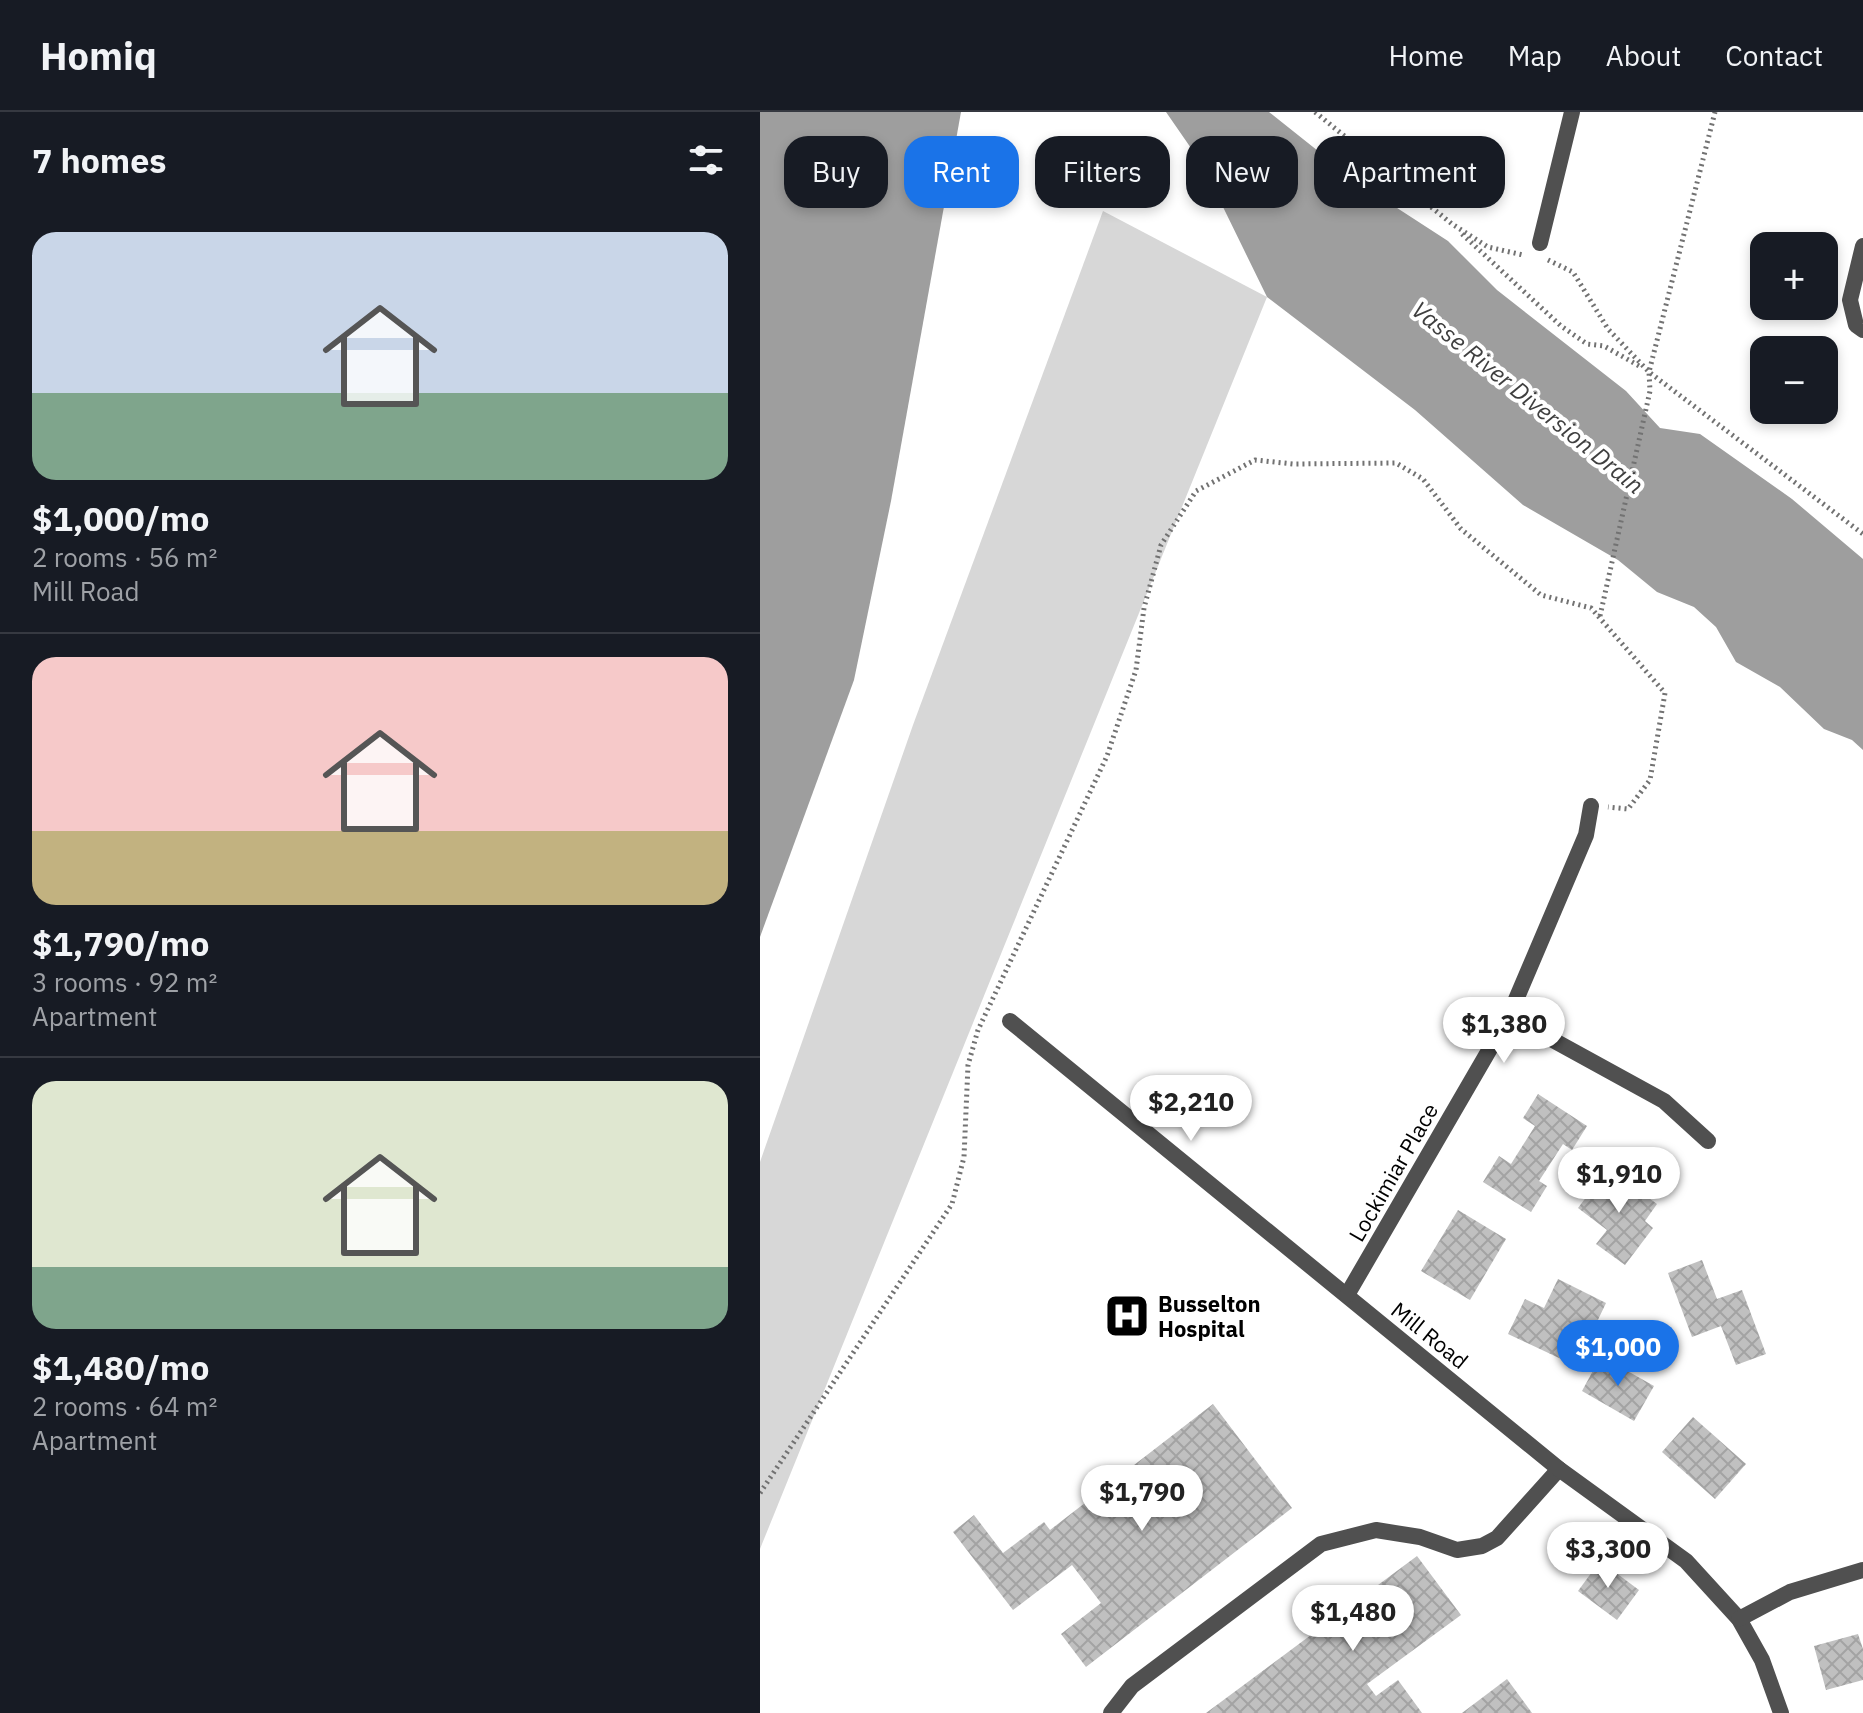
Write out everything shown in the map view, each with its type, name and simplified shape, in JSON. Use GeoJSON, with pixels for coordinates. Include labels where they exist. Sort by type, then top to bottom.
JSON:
{"type":"FeatureCollection","features":[{"type":"Feature","properties":{"kind":"street"},"geometry":{"type":"LineString","coordinates":[[1540,243],[1572,112]]}},
{"type":"Feature","properties":{"kind":"street"},"geometry":{"type":"LineString","coordinates":[[1863,246],[1850,300],[1856,325],[1863,330]]}},
{"type":"Feature","properties":{"kind":"street","name":"Lockimiar Place"},"geometry":{"type":"LineString","coordinates":[[1347,1295],[1509,1016],[1586,835],[1591,806]]}},
{"type":"Feature","properties":{"kind":"street"},"geometry":{"type":"LineString","coordinates":[[1509,1016],[1664,1101],[1708,1141]]}},
{"type":"Feature","properties":{"kind":"street","name":"Mill Road"},"geometry":{"type":"LineString","coordinates":[[1010,1021],[1559,1469],[1686,1561],[1739,1619],[1762,1660],[1781,1713]]}},
{"type":"Feature","properties":{"kind":"street"},"geometry":{"type":"LineString","coordinates":[[1111,1713],[1132,1686],[1321,1544],[1376,1530],[1420,1537],[1457,1550],[1482,1546],[1497,1538],[1559,1469]]}},
{"type":"Feature","properties":{"kind":"street"},"geometry":{"type":"LineString","coordinates":[[1739,1619],[1790,1592],[1863,1570]]}},
{"type":"Feature","properties":{"kind":"path"},"geometry":{"type":"LineString","coordinates":[[1315,112],[1452,224],[1561,326],[1587,344],[1604,346],[1649,372],[1863,534]]}},
{"type":"Feature","properties":{"kind":"path"},"geometry":{"type":"LineString","coordinates":[[1600,616],[1650,391],[1649,372],[1715,112]]}},
{"type":"Feature","properties":{"kind":"path"},"geometry":{"type":"LineString","coordinates":[[1452,224],[1488,247],[1558,263],[1573,272],[1608,329],[1649,372]]}},
{"type":"Feature","properties":{"kind":"path"},"geometry":{"type":"LineString","coordinates":[[760,1493],[952,1204],[964,1157],[968,1065],[978,1030],[1107,756],[1136,670],[1144,608],[1161,545],[1196,491],[1255,460],[1293,464],[1396,463],[1423,479],[1461,529],[1541,595],[1591,608],[1665,693],[1650,780],[1628,809],[1591,806]]}},
{"type":"Feature","properties":{"kind":"shaded area"},"geometry":{"type":"Polygon","coordinates":[[[1103,211],[1267,297],[760,1549],[760,1162],[913,725],[1103,211]]]}},
{"type":"Feature","properties":{"kind":"water"},"geometry":{"type":"Polygon","coordinates":[[[760,112],[961,112],[957,136],[904,136],[904,208],[944,208],[891,501],[854,680],[760,937],[760,112]]]}},
{"type":"Feature","properties":{"kind":"water","name":"Vasse River Diversion Drain"},"geometry":{"type":"Polygon","coordinates":[[[1166,112],[1269,112],[1314,148],[1314,208],[1397,208],[1448,241],[1497,290],[1626,391],[1660,428],[1700,434],[1792,499],[1863,559],[1863,750],[1852,740],[1824,729],[1780,687],[1736,662],[1716,627],[1694,607],[1657,592],[1618,560],[1523,505],[1415,410],[1267,297],[1224,208],[1298,208],[1298,136],[1186,136],[1186,141],[1166,112]]]}},
{"type":"Feature","properties":{"kind":"building"},"geometry":{"type":"Polygon","coordinates":[[[1538,1094],[1587,1126],[1572,1150],[1563,1144],[1539,1181],[1547,1186],[1531,1212],[1483,1182],[1499,1156],[1511,1164],[1535,1126],[1523,1118],[1538,1094]]]}},
{"type":"Feature","properties":{"kind":"building"},"geometry":{"type":"Polygon","coordinates":[[[1608,1168],[1657,1204],[1645,1221],[1653,1228],[1625,1265],[1596,1244],[1607,1230],[1578,1208],[1608,1168]]]}},
{"type":"Feature","properties":{"kind":"building"},"geometry":{"type":"Polygon","coordinates":[[[1458,1210],[1506,1239],[1470,1300],[1421,1271],[1458,1210]]]}},
{"type":"Feature","properties":{"kind":"building"},"geometry":{"type":"Polygon","coordinates":[[[1702,1260],[1717,1299],[1742,1290],[1766,1354],[1736,1365],[1721,1326],[1692,1337],[1668,1273],[1702,1260]]]}},
{"type":"Feature","properties":{"kind":"building"},"geometry":{"type":"Polygon","coordinates":[[[1558,1279],[1606,1303],[1576,1366],[1508,1334],[1525,1299],[1544,1308],[1558,1279]]]}},
{"type":"Feature","properties":{"kind":"building"},"geometry":{"type":"Polygon","coordinates":[[[1601,1356],[1654,1386],[1634,1421],[1582,1391],[1601,1356]]]}},
{"type":"Feature","properties":{"kind":"building"},"geometry":{"type":"Polygon","coordinates":[[[1213,1404],[1292,1508],[1086,1667],[1061,1634],[1101,1603],[1072,1565],[1013,1610],[953,1532],[974,1515],[1003,1553],[1044,1522],[1050,1530],[1213,1404]]]}},
{"type":"Feature","properties":{"kind":"building"},"geometry":{"type":"Polygon","coordinates":[[[1693,1417],[1746,1464],[1715,1499],[1662,1452],[1693,1417]]]}},
{"type":"Feature","properties":{"kind":"building"},"geometry":{"type":"Polygon","coordinates":[[[1417,1556],[1461,1615],[1367,1684],[1376,1696],[1398,1680],[1422,1713],[1206,1713],[1417,1556]]]}},
{"type":"Feature","properties":{"kind":"building"},"geometry":{"type":"Polygon","coordinates":[[[1600,1561],[1639,1590],[1617,1620],[1578,1591],[1600,1561]]]}},
{"type":"Feature","properties":{"kind":"building"},"geometry":{"type":"Polygon","coordinates":[[[1858,1634],[1863,1649],[1863,1680],[1826,1690],[1814,1646],[1858,1634]]]}},
{"type":"Feature","properties":{"kind":"building"},"geometry":{"type":"Polygon","coordinates":[[[1507,1679],[1532,1713],[1462,1713],[1507,1679]]]}},
{"type":"Feature","properties":{"kind":"place","name":"Busselton Hospital"},"geometry":{"type":"Point","coordinates":[1127,1316]}}]}
